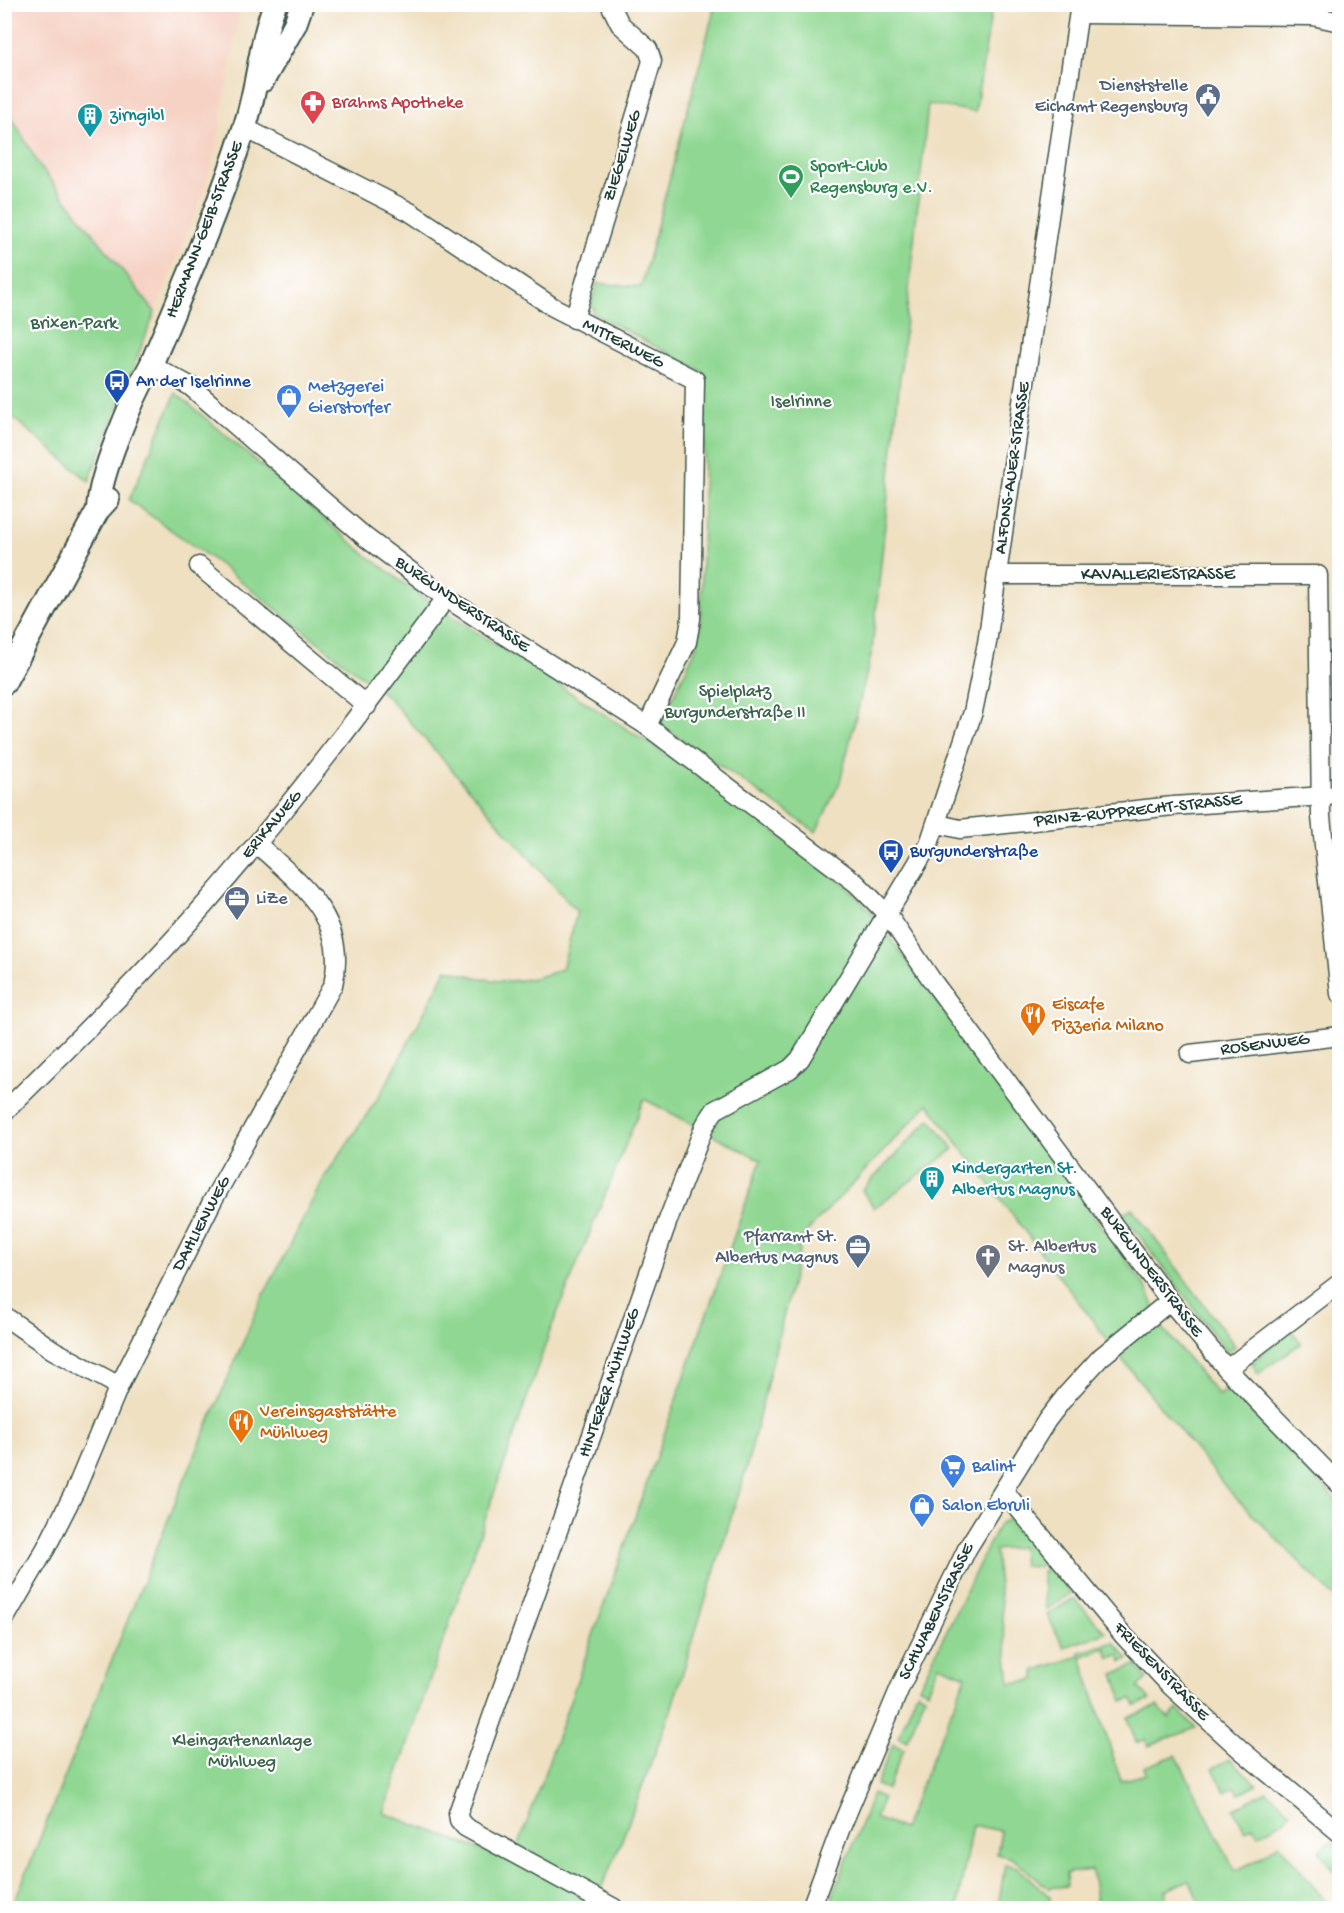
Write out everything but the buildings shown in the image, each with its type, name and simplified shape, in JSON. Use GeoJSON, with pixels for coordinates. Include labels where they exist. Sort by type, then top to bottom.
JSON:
{"type":"FeatureCollection","features":[{"type":"Feature","properties":{"kind":"street","name":"HERMANN-GEIB-STRASSE"},"geometry":{"type":"LineString","coordinates":[[6,676],[98,510],[111,494],[133,441],[149,396],[151,365],[214,215],[245,128],[255,95],[274,4]]}},
{"type":"Feature","properties":{"kind":"street","name":"HERMANN-GEIB-STRASSE"},"geometry":{"type":"LineString","coordinates":[[255,95],[295,24],[302,4]]}},
{"type":"Feature","properties":{"kind":"street","name":"ZIEGELWEG"},"geometry":{"type":"LineString","coordinates":[[574,319],[652,61],[648,49],[620,24],[610,4]]}},
{"type":"Feature","properties":{"kind":"street"},"geometry":{"type":"LineString","coordinates":[[1079,10],[1313,16],[1340,22]]}},
{"type":"Feature","properties":{"kind":"street","name":"ALFONS-AUER-STRASSE"},"geometry":{"type":"LineString","coordinates":[[888,915],[938,824],[973,712],[997,575],[1079,10]]}},
{"type":"Feature","properties":{"kind":"street","name":"MITTERWEG"},"geometry":{"type":"LineString","coordinates":[[245,128],[433,225],[574,319],[695,380],[691,619],[687,642],[647,726]]}},
{"type":"Feature","properties":{"kind":"street","name":"BURGUNDERSTRASSE"},"geometry":{"type":"LineString","coordinates":[[151,365],[190,386],[365,537],[446,598],[647,726],[827,859],[888,915],[931,979],[1170,1301],[1227,1368],[1340,1485]]}},
{"type":"Feature","properties":{"kind":"street"},"geometry":{"type":"LineString","coordinates":[[199,566],[367,706]]}},
{"type":"Feature","properties":{"kind":"street","name":"KAVALLERIESTRASSE"},"geometry":{"type":"LineString","coordinates":[[997,575],[1318,575],[1319,795]]}},
{"type":"Feature","properties":{"kind":"street","name":"ERIKAWEG"},"geometry":{"type":"LineString","coordinates":[[4,1112],[205,904],[257,844],[367,706],[446,598]]}},
{"type":"Feature","properties":{"kind":"street"},"geometry":{"type":"LineString","coordinates":[[1319,795],[1340,994]]}},
{"type":"Feature","properties":{"kind":"street","name":"PRINZ-RUPPRECHT-STRASSE"},"geometry":{"type":"LineString","coordinates":[[938,824],[960,829],[1173,806],[1340,795]]}},
{"type":"Feature","properties":{"kind":"street","name":"DAHLIENWEG"},"geometry":{"type":"LineString","coordinates":[[4,1620],[46,1548],[75,1491],[119,1386],[213,1200],[333,985],[338,967],[327,918],[314,898],[257,844]]}},
{"type":"Feature","properties":{"kind":"street","name":"HINTERER MÜHLWEG"},"geometry":{"type":"LineString","coordinates":[[614,1908],[465,1827],[459,1821],[458,1813],[664,1231],[705,1125],[715,1110],[790,1069],[800,1059],[888,915]]}},
{"type":"Feature","properties":{"kind":"street","name":"ROSENWEG"},"geometry":{"type":"LineString","coordinates":[[1190,1054],[1340,1036]]}},
{"type":"Feature","properties":{"kind":"street"},"geometry":{"type":"LineString","coordinates":[[1227,1368],[1340,1283]]}},
{"type":"Feature","properties":{"kind":"street","name":"SCHWABENSTRASSE"},"geometry":{"type":"LineString","coordinates":[[811,1908],[840,1830],[924,1634],[967,1549],[1042,1428],[1068,1393],[1101,1358],[1170,1301]]}},
{"type":"Feature","properties":{"kind":"street"},"geometry":{"type":"LineString","coordinates":[[4,1316],[53,1350],[119,1386]]}},
{"type":"Feature","properties":{"kind":"street","name":"FRIESENSTRASSE"},"geometry":{"type":"LineString","coordinates":[[1004,1491],[1124,1636],[1171,1686],[1258,1765],[1340,1833]]}},
{"type":"Feature","properties":{"kind":"shaded area"},"geometry":{"type":"Polygon","coordinates":[[[4,5],[241,5],[217,144],[206,185],[155,312],[39,165],[5,103],[4,5]]]}},
{"type":"Feature","properties":{"kind":"green space"},"geometry":{"type":"Polygon","coordinates":[[[705,5],[1005,5],[1004,10],[992,8],[975,112],[928,104],[872,651],[840,782],[816,832],[660,724],[696,648],[701,623],[705,373],[593,313],[592,301],[597,283],[641,287],[714,10],[705,5]]]}},
{"type":"Feature","properties":{"kind":"green space","name":"Brixen-Park"},"geometry":{"type":"Polygon","coordinates":[[[4,103],[39,165],[155,312],[89,481],[5,411],[4,103]]]}},
{"type":"Feature","properties":{"kind":"green space","name":"Kleingartenanlage Mühlweg"},"geometry":{"type":"Polygon","coordinates":[[[176,393],[364,553],[422,597],[708,781],[849,888],[871,912],[1146,1287],[1163,1328],[1218,1395],[1229,1389],[1339,1503],[1339,1602],[1228,1490],[1125,1363],[928,1104],[803,1236],[746,1470],[671,1710],[617,1853],[592,1908],[12,1908],[178,1495],[261,1300],[324,1178],[382,1092],[447,969],[491,980],[518,981],[562,969],[577,912],[388,697],[220,565],[129,500],[176,393]],[[644,1099],[550,1331],[384,1813],[513,1862],[761,1160],[644,1099]]]}},
{"type":"Feature","properties":{"kind":"green space"},"geometry":{"type":"Polygon","coordinates":[[[930,1119],[954,1149],[874,1208],[862,1190],[930,1119]]]}},
{"type":"Feature","properties":{"kind":"green space"},"geometry":{"type":"Polygon","coordinates":[[[1132,1208],[1235,1346],[1227,1352],[1123,1214],[1132,1208]]]}},
{"type":"Feature","properties":{"kind":"green space"},"geometry":{"type":"Polygon","coordinates":[[[1291,1329],[1301,1343],[1258,1374],[1252,1362],[1291,1329]]]}},
{"type":"Feature","properties":{"kind":"green space"},"geometry":{"type":"Polygon","coordinates":[[[1008,1520],[1017,1523],[1046,1562],[1038,1567],[1023,1566],[1021,1547],[995,1550],[1010,1683],[1035,1680],[1035,1670],[1080,1656],[1080,1652],[1114,1642],[1129,1659],[1122,1662],[1119,1655],[1109,1658],[1106,1648],[1081,1657],[1121,1781],[1146,1774],[1144,1767],[1176,1755],[1235,1871],[1259,1859],[1279,1844],[1331,1908],[1202,1908],[1189,1880],[1165,1891],[1169,1902],[1153,1908],[1097,1908],[1092,1870],[1066,1873],[1067,1886],[1048,1888],[1012,1858],[997,1854],[1001,1831],[972,1825],[957,1908],[828,1908],[873,1793],[883,1798],[875,1818],[903,1829],[966,1676],[939,1665],[928,1691],[919,1687],[995,1532],[1000,1523],[1008,1520]]]}},
{"type":"Feature","properties":{"kind":"green space"},"geometry":{"type":"Polygon","coordinates":[[[1050,1567],[1071,1593],[1046,1610],[1042,1572],[1050,1567]]]}},
{"type":"Feature","properties":{"kind":"green space"},"geometry":{"type":"Polygon","coordinates":[[[1074,1598],[1106,1633],[1064,1647],[1047,1615],[1074,1598]]]}},
{"type":"Feature","properties":{"kind":"green space"},"geometry":{"type":"Polygon","coordinates":[[[1135,1665],[1147,1678],[1138,1687],[1150,1700],[1135,1706],[1132,1698],[1123,1701],[1114,1674],[1135,1665]]]}},
{"type":"Feature","properties":{"kind":"green space"},"geometry":{"type":"Polygon","coordinates":[[[917,1692],[925,1696],[907,1741],[898,1737],[917,1692]]]}},
{"type":"Feature","properties":{"kind":"green space"},"geometry":{"type":"Polygon","coordinates":[[[1157,1706],[1169,1718],[1177,1709],[1196,1728],[1148,1746],[1146,1739],[1136,1743],[1128,1718],[1157,1706]]]}},
{"type":"Feature","properties":{"kind":"green space"},"geometry":{"type":"Polygon","coordinates":[[[893,1744],[904,1749],[887,1789],[876,1785],[893,1744]]]}},
{"type":"Feature","properties":{"kind":"green space"},"geometry":{"type":"Polygon","coordinates":[[[1230,1759],[1257,1784],[1239,1794],[1235,1787],[1225,1792],[1213,1768],[1230,1759]]]}},
{"type":"Feature","properties":{"kind":"green space"},"geometry":{"type":"Polygon","coordinates":[[[1267,1791],[1291,1812],[1283,1821],[1258,1835],[1253,1826],[1245,1831],[1234,1809],[1267,1791]]]}},
{"type":"Feature","properties":{"kind":"green space"},"geometry":{"type":"Polygon","coordinates":[[[1331,1841],[1339,1847],[1339,1877],[1319,1851],[1331,1841]]]}},
{"type":"Feature","properties":{"kind":"green space"},"geometry":{"type":"Polygon","coordinates":[[[1005,1864],[1017,1867],[1050,1897],[1051,1908],[998,1908],[1005,1864]]]}},
{"type":"Feature","properties":{"kind":"place","name":"Dienststelle Eichamt Regensburg"},"geometry":{"type":"Point","coordinates":[1208,119]}},
{"type":"Feature","properties":{"kind":"place","name":"Brahms Apotheke"},"geometry":{"type":"Point","coordinates":[313,126]}},
{"type":"Feature","properties":{"kind":"place","name":"zirngibl"},"geometry":{"type":"Point","coordinates":[90,139]}},
{"type":"Feature","properties":{"kind":"place","name":"Sport-Club Regensburg e.V."},"geometry":{"type":"Point","coordinates":[791,200]}},
{"type":"Feature","properties":{"kind":"place","name":"An der Iselrinne"},"geometry":{"type":"Point","coordinates":[117,405]}},
{"type":"Feature","properties":{"kind":"place","name":"Metzgerei Gierstorfer"},"geometry":{"type":"Point","coordinates":[289,420]}},
{"type":"Feature","properties":{"kind":"place","name":"Burgunderstraße"},"geometry":{"type":"Point","coordinates":[891,875]}},
{"type":"Feature","properties":{"kind":"place","name":"LiZe"},"geometry":{"type":"Point","coordinates":[237,922]}},
{"type":"Feature","properties":{"kind":"place","name":"Eiscafe Pizzeria Milano"},"geometry":{"type":"Point","coordinates":[1033,1038]}},
{"type":"Feature","properties":{"kind":"place","name":"Kindergarten St. Albertus Magnus"},"geometry":{"type":"Point","coordinates":[932,1202]}},
{"type":"Feature","properties":{"kind":"place","name":"Pfarramt St. Albertus Magnus"},"geometry":{"type":"Point","coordinates":[858,1270]}},
{"type":"Feature","properties":{"kind":"place","name":"St. Albertus Magnus"},"geometry":{"type":"Point","coordinates":[988,1280]}},
{"type":"Feature","properties":{"kind":"place","name":"Vereinsgaststätte Mühlweg"},"geometry":{"type":"Point","coordinates":[241,1445]}},
{"type":"Feature","properties":{"kind":"place","name":"Balint"},"geometry":{"type":"Point","coordinates":[953,1490]}},
{"type":"Feature","properties":{"kind":"place","name":"Salon Ebruli"},"geometry":{"type":"Point","coordinates":[922,1529]}},
{"type":"Feature","properties":{"kind":"park label","name":"Iselrinne"},"geometry":{"type":"Point","coordinates":[801,402]}},
{"type":"Feature","properties":{"kind":"park label","name":"Spielplatz Burgunderstraße II"},"geometry":{"type":"Point","coordinates":[735,702]}}]}
